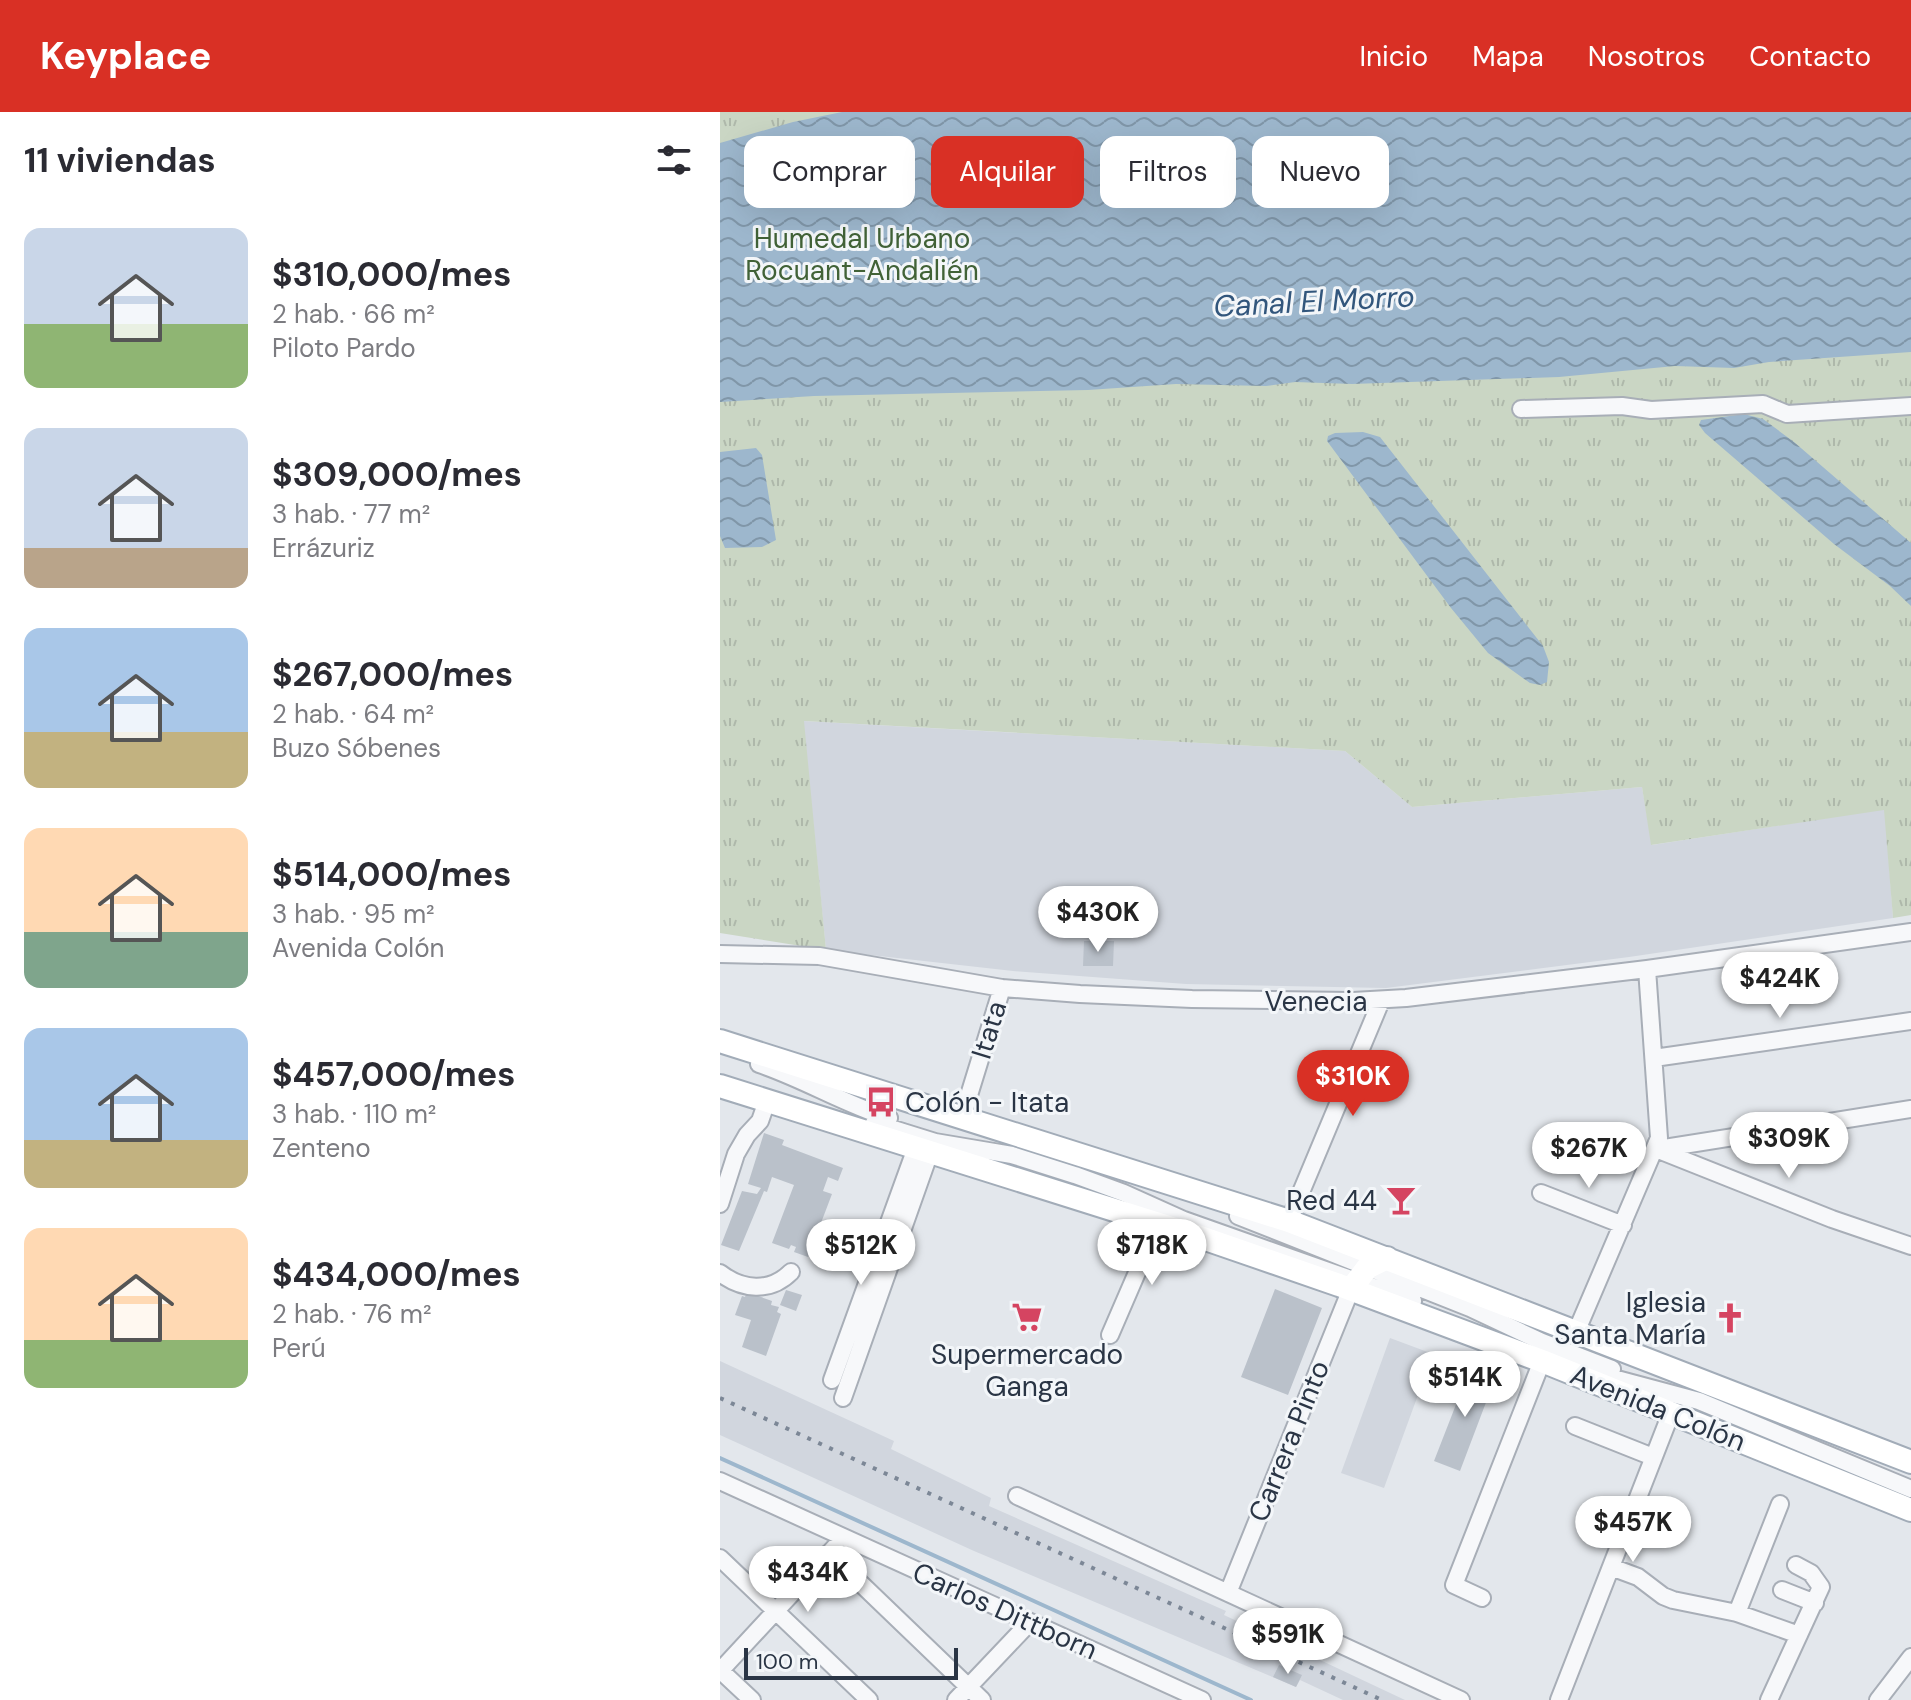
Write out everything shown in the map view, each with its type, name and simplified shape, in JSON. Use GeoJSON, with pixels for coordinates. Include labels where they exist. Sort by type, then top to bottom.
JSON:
{"type":"FeatureCollection","features":[{"type":"Feature","properties":{"kind":"main road","name":"Avenida Colón"},"geometry":{"type":"LineString","coordinates":[[720,1041],[1289,1221],[1365,1274],[1542,1361],[1911,1510]]}},
{"type":"Feature","properties":{"kind":"main road","name":"Avenida Colón"},"geometry":{"type":"LineString","coordinates":[[720,1086],[1158,1224],[1577,1330],[1911,1462]]}},
{"type":"Feature","properties":{"kind":"street"},"geometry":{"type":"LineString","coordinates":[[1521,409],[1622,406],[1651,410],[1763,404],[1787,414],[1911,406]]}},
{"type":"Feature","properties":{"kind":"street","name":"Venecia"},"geometry":{"type":"LineString","coordinates":[[720,954],[819,956],[1002,988],[1179,999],[1381,1001],[1647,969],[1911,932]]}},
{"type":"Feature","properties":{"kind":"street"},"geometry":{"type":"LineString","coordinates":[[1577,1330],[1656,1149],[1660,1132],[1647,969]]}},
{"type":"Feature","properties":{"kind":"street","name":"Itata"},"geometry":{"type":"LineString","coordinates":[[962,1118],[1002,988]]}},
{"type":"Feature","properties":{"kind":"street"},"geometry":{"type":"LineString","coordinates":[[1289,1221],[1381,1001]]}},
{"type":"Feature","properties":{"kind":"street"},"geometry":{"type":"LineString","coordinates":[[1654,1058],[1911,1021]]}},
{"type":"Feature","properties":{"kind":"street"},"geometry":{"type":"LineString","coordinates":[[720,1052],[785,1073],[862,1109],[937,1132],[1004,1143],[1044,1154],[1231,1213],[1596,1373],[1699,1401],[1911,1489]]}},
{"type":"Feature","properties":{"kind":"street"},"geometry":{"type":"LineString","coordinates":[[720,1075],[935,1142],[1012,1155],[1075,1175],[1184,1220],[1470,1308],[1602,1366],[1691,1388],[1766,1412],[1799,1418]]}},
{"type":"Feature","properties":{"kind":"street"},"geometry":{"type":"LineString","coordinates":[[720,1204],[736,1154],[760,1121],[767,1101]]}},
{"type":"Feature","properties":{"kind":"street"},"geometry":{"type":"LineString","coordinates":[[1656,1149],[1911,1109]]}},
{"type":"Feature","properties":{"kind":"street"},"geometry":{"type":"LineString","coordinates":[[1656,1149],[1832,1219],[1911,1246]]}},
{"type":"Feature","properties":{"kind":"street"},"geometry":{"type":"LineString","coordinates":[[843,1398],[917,1190],[923,1150]]}},
{"type":"Feature","properties":{"kind":"street"},"geometry":{"type":"LineString","coordinates":[[832,1380],[923,1150]]}},
{"type":"Feature","properties":{"kind":"street"},"geometry":{"type":"LineString","coordinates":[[1541,1193],[1623,1225]]}},
{"type":"Feature","properties":{"kind":"street"},"geometry":{"type":"LineString","coordinates":[[1110,1335],[1158,1224]]}},
{"type":"Feature","properties":{"kind":"street"},"geometry":{"type":"LineString","coordinates":[[720,1273],[735,1282],[764,1287],[777,1283],[791,1272]]}},
{"type":"Feature","properties":{"kind":"street","name":"Carrera Pinto"},"geometry":{"type":"LineString","coordinates":[[1228,1593],[1365,1274]]}},
{"type":"Feature","properties":{"kind":"street"},"geometry":{"type":"LineString","coordinates":[[1482,1598],[1454,1585],[1542,1361]]}},
{"type":"Feature","properties":{"kind":"street"},"geometry":{"type":"LineString","coordinates":[[1559,1700],[1671,1413]]}},
{"type":"Feature","properties":{"kind":"street"},"geometry":{"type":"LineString","coordinates":[[1575,1426],[1653,1457]]}},
{"type":"Feature","properties":{"kind":"street"},"geometry":{"type":"LineString","coordinates":[[1827,1456],[1911,1503]]}},
{"type":"Feature","properties":{"kind":"street","name":"Carlos Dittborn"},"geometry":{"type":"LineString","coordinates":[[720,1481],[1202,1700]]}},
{"type":"Feature","properties":{"kind":"street"},"geometry":{"type":"LineString","coordinates":[[1017,1496],[1461,1700]]}},
{"type":"Feature","properties":{"kind":"street"},"geometry":{"type":"LineString","coordinates":[[1737,1613],[1780,1504]]}},
{"type":"Feature","properties":{"kind":"street"},"geometry":{"type":"LineString","coordinates":[[752,1700],[720,1670],[844,1538]]}},
{"type":"Feature","properties":{"kind":"street"},"geometry":{"type":"LineString","coordinates":[[829,1553],[982,1700]]}},
{"type":"Feature","properties":{"kind":"street"},"geometry":{"type":"LineString","coordinates":[[720,1558],[869,1700]]}},
{"type":"Feature","properties":{"kind":"street"},"geometry":{"type":"LineString","coordinates":[[1769,1700],[1821,1587],[1818,1580],[1796,1565]]}},
{"type":"Feature","properties":{"kind":"street"},"geometry":{"type":"LineString","coordinates":[[1611,1567],[1638,1577],[1673,1600],[1737,1613],[1799,1635]]}},
{"type":"Feature","properties":{"kind":"street"},"geometry":{"type":"LineString","coordinates":[[1782,1590],[1815,1603]]}},
{"type":"Feature","properties":{"kind":"street"},"geometry":{"type":"LineString","coordinates":[[956,1700],[1030,1622]]}},
{"type":"Feature","properties":{"kind":"street"},"geometry":{"type":"LineString","coordinates":[[1878,1700],[1911,1657]]}},
{"type":"Feature","properties":{"kind":"shaded area"},"geometry":{"type":"Polygon","coordinates":[[[803,721],[1345,751],[1412,807],[1642,787],[1652,845],[1885,809],[1893,918],[1629,957],[1386,988],[1186,984],[1013,971],[826,950],[803,721]]]}},
{"type":"Feature","properties":{"kind":"shaded area"},"geometry":{"type":"Polygon","coordinates":[[[1390,1338],[1433,1354],[1384,1488],[1341,1473],[1390,1338]]]}},
{"type":"Feature","properties":{"kind":"shaded area"},"geometry":{"type":"Polygon","coordinates":[[[720,1361],[894,1441],[891,1449],[991,1498],[989,1506],[1226,1611],[1224,1615],[1405,1700],[1343,1700],[1300,1680],[1296,1687],[974,1551],[720,1435],[720,1361]]]}},
{"type":"Feature","properties":{"kind":"green space"},"geometry":{"type":"Polygon","coordinates":[[[720,112],[1911,112],[1911,915],[1893,918],[1884,810],[1651,845],[1642,787],[1412,807],[1345,751],[804,721],[826,950],[720,933],[720,112]]]}},
{"type":"Feature","properties":{"kind":"water","name":"Humedal Urbano Rocuant-Andalién"},"geometry":{"type":"Polygon","coordinates":[[[842,112],[1911,112],[1911,352],[1769,362],[1734,368],[1675,366],[1559,377],[1352,384],[1295,382],[1266,386],[1176,384],[1088,390],[814,396],[720,402],[720,143],[744,136],[744,208],[915,208],[915,136],[744,136],[842,112]]]}},
{"type":"Feature","properties":{"kind":"water"},"geometry":{"type":"Polygon","coordinates":[[[1744,414],[1763,419],[1794,442],[1911,543],[1911,606],[1890,586],[1834,544],[1699,425],[1701,420],[1744,414]]]}},
{"type":"Feature","properties":{"kind":"water"},"geometry":{"type":"Polygon","coordinates":[[[1363,432],[1380,437],[1543,646],[1549,662],[1547,682],[1540,685],[1530,683],[1488,653],[1327,441],[1328,436],[1335,433],[1363,432]]]}},
{"type":"Feature","properties":{"kind":"water"},"geometry":{"type":"Polygon","coordinates":[[[756,448],[762,455],[776,540],[762,547],[725,548],[720,536],[720,452],[756,448]]]}},
{"type":"Feature","properties":{"kind":"building"},"geometry":{"type":"Polygon","coordinates":[[[1084,941],[1114,941],[1113,966],[1083,966],[1084,941]]]}},
{"type":"Feature","properties":{"kind":"building"},"geometry":{"type":"Polygon","coordinates":[[[764,1133],[784,1140],[782,1145],[843,1168],[838,1181],[828,1177],[823,1191],[832,1194],[808,1257],[794,1252],[796,1247],[791,1245],[789,1249],[772,1243],[794,1185],[772,1177],[739,1251],[721,1245],[742,1191],[757,1194],[761,1188],[748,1184],[764,1133]]]}},
{"type":"Feature","properties":{"kind":"building"},"geometry":{"type":"Polygon","coordinates":[[[1275,1289],[1322,1308],[1288,1395],[1241,1377],[1275,1289]]]}},
{"type":"Feature","properties":{"kind":"building"},"geometry":{"type":"Polygon","coordinates":[[[786,1290],[802,1295],[796,1311],[780,1305],[786,1290]]]}},
{"type":"Feature","properties":{"kind":"building"},"geometry":{"type":"Polygon","coordinates":[[[747,1292],[772,1301],[771,1305],[779,1307],[777,1312],[781,1314],[766,1356],[742,1347],[751,1320],[735,1315],[742,1296],[745,1297],[747,1292]]]}},
{"type":"Feature","properties":{"kind":"building"},"geometry":{"type":"Polygon","coordinates":[[[1471,1366],[1496,1376],[1460,1471],[1434,1461],[1471,1366]]]}},
{"type":"Feature","properties":{"kind":"building"},"geometry":{"type":"Polygon","coordinates":[[[1279,1665],[1302,1675],[1296,1687],[1273,1677],[1279,1665]]]}},
{"type":"Feature","properties":{"kind":"waterway"},"geometry":{"type":"LineString","coordinates":[[720,1458],[1251,1700]]}},
{"type":"Feature","properties":{"kind":"railway"},"geometry":{"type":"LineString","coordinates":[[720,1398],[1382,1700]]}},
{"type":"Feature","properties":{"kind":"place","name":"Colón - Itata"},"geometry":{"type":"Point","coordinates":[881,1102]}},
{"type":"Feature","properties":{"kind":"place","name":"Red 44"},"geometry":{"type":"Point","coordinates":[1401,1200]}},
{"type":"Feature","properties":{"kind":"place","name":"Supermercado Ganga"},"geometry":{"type":"Point","coordinates":[1027,1317]}},
{"type":"Feature","properties":{"kind":"place","name":"Iglesia Santa María"},"geometry":{"type":"Point","coordinates":[1730,1318]}},
{"type":"Feature","properties":{"kind":"water label","name":"Canal El Morro"},"geometry":{"type":"Point","coordinates":[1314,301]}}]}
